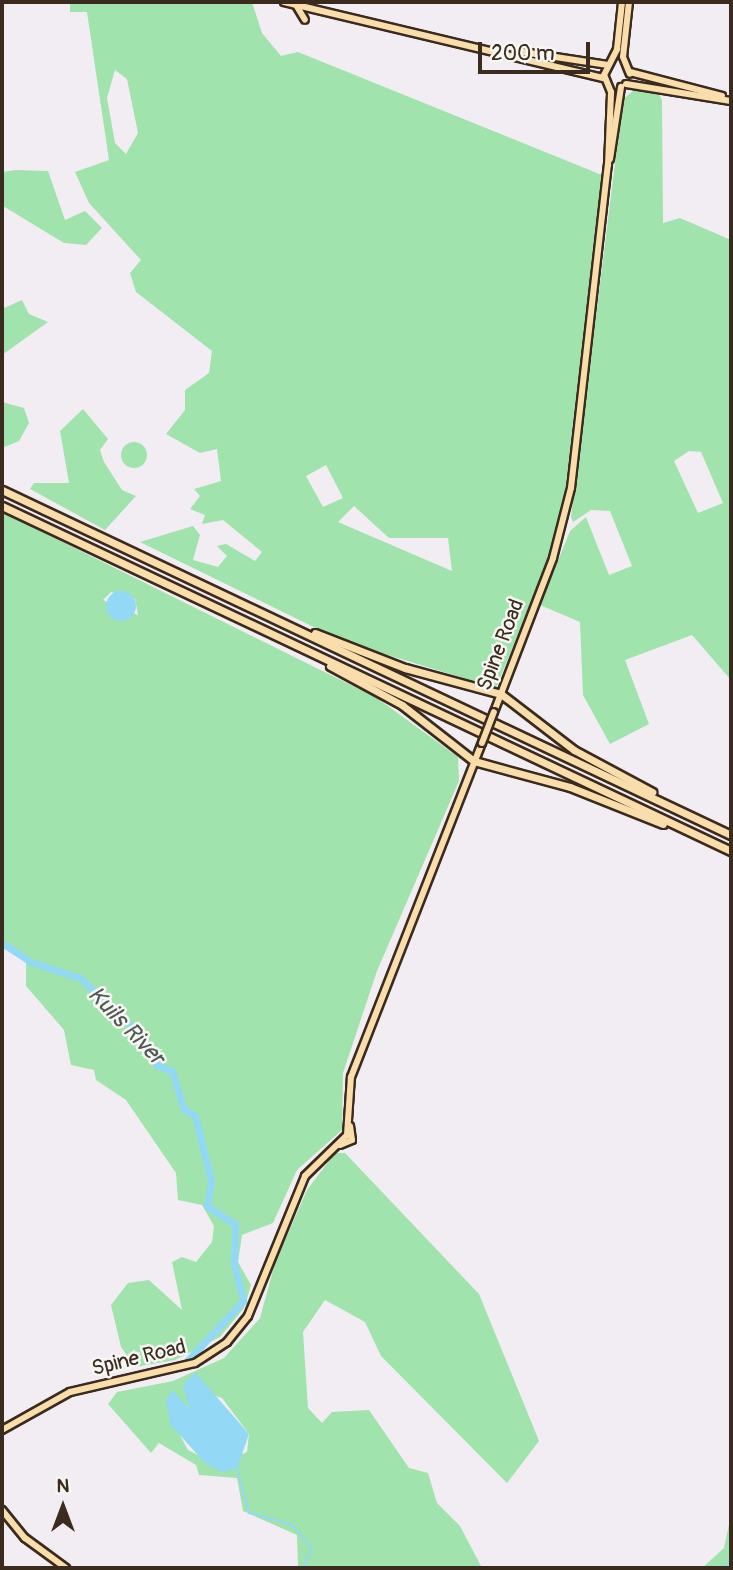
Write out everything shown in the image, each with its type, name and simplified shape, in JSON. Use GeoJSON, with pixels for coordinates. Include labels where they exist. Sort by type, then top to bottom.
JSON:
{"type":"FeatureCollection","features":[{"type":"Feature","properties":{"kind":"highway"},"geometry":{"type":"LineString","coordinates":[[2,490],[731,835]]}},
{"type":"Feature","properties":{"kind":"highway"},"geometry":{"type":"LineString","coordinates":[[2,506],[731,851]]}},
{"type":"Feature","properties":{"kind":"highway"},"geometry":{"type":"LineString","coordinates":[[259,612],[405,668],[500,694],[573,750],[714,827]]}},
{"type":"Feature","properties":{"kind":"highway"},"geometry":{"type":"LineString","coordinates":[[254,625],[402,705],[474,761],[551,781],[697,835]]}},
{"type":"Feature","properties":{"kind":"main road"},"geometry":{"type":"LineString","coordinates":[[284,2],[504,50],[604,78],[609,86],[731,100]]}},
{"type":"Feature","properties":{"kind":"main road"},"geometry":{"type":"LineString","coordinates":[[604,78],[622,2]]}},
{"type":"Feature","properties":{"kind":"main road"},"geometry":{"type":"LineString","coordinates":[[629,2],[624,64],[630,72],[731,100]]}},
{"type":"Feature","properties":{"kind":"main road"},"geometry":{"type":"LineString","coordinates":[[293,4],[306,18],[324,11]]}},
{"type":"Feature","properties":{"kind":"main road"},"geometry":{"type":"LineString","coordinates":[[504,50],[624,64]]}},
{"type":"Feature","properties":{"kind":"main road","name":"Spine Road"},"geometry":{"type":"LineString","coordinates":[[2,1430],[63,1395],[178,1370],[220,1347],[251,1311],[308,1171],[348,1138],[351,1077],[553,558],[571,488],[608,165],[624,86],[630,72]]}},
{"type":"Feature","properties":{"kind":"main road","name":"Spine Road"},"geometry":{"type":"LineString","coordinates":[[608,165],[609,86]]}},
{"type":"Feature","properties":{"kind":"main road"},"geometry":{"type":"LineString","coordinates":[[2,1510],[24,1538],[65,1568]]}},
{"type":"Feature","properties":{"kind":"green space"},"geometry":{"type":"Polygon","coordinates":[[[70,2],[252,2],[262,33],[281,56],[298,52],[602,175],[564,501],[554,545],[496,688],[342,641],[140,542],[193,526],[200,535],[193,560],[218,567],[227,556],[217,546],[226,544],[255,561],[262,552],[223,520],[202,524],[205,515],[190,509],[200,496],[194,489],[221,481],[217,449],[200,453],[166,434],[185,410],[185,390],[209,373],[212,351],[136,292],[130,273],[141,260],[89,203],[75,172],[109,160],[87,12],[70,12],[70,2]],[[115,70],[107,98],[115,143],[126,154],[138,133],[127,79],[115,70]],[[326,465],[306,476],[323,507],[343,498],[326,465]],[[354,506],[338,522],[452,571],[448,538],[389,538],[354,506]]]}},
{"type":"Feature","properties":{"kind":"green space"},"geometry":{"type":"Polygon","coordinates":[[[637,88],[658,93],[662,100],[663,223],[680,218],[731,240],[731,680],[692,635],[625,660],[649,724],[610,744],[583,695],[580,622],[540,605],[570,531],[586,517],[609,575],[632,566],[610,511],[591,510],[573,522],[571,517],[623,99],[637,88]],[[689,451],[674,461],[698,513],[723,503],[701,452],[689,451]]]}},
{"type":"Feature","properties":{"kind":"green space"},"geometry":{"type":"Polygon","coordinates":[[[48,171],[65,220],[85,211],[102,228],[86,245],[64,243],[3,206],[2,172],[48,171]]]}},
{"type":"Feature","properties":{"kind":"green space"},"geometry":{"type":"Polygon","coordinates":[[[22,300],[29,314],[48,322],[2,355],[2,309],[22,300]]]}},
{"type":"Feature","properties":{"kind":"green space"},"geometry":{"type":"Polygon","coordinates":[[[2,402],[24,408],[29,423],[19,441],[2,448],[2,402]]]}},
{"type":"Feature","properties":{"kind":"green space"},"geometry":{"type":"Polygon","coordinates":[[[83,409],[108,439],[100,450],[104,462],[122,490],[136,496],[105,530],[30,489],[34,483],[69,483],[60,431],[83,409]]]}},
{"type":"Feature","properties":{"kind":"green space"},"geometry":{"type":"Polygon","coordinates":[[[134,442],[143,446],[147,455],[143,464],[134,468],[125,464],[121,455],[125,446],[134,442]]]}},
{"type":"Feature","properties":{"kind":"green space"},"geometry":{"type":"Polygon","coordinates":[[[2,512],[377,698],[458,757],[459,781],[377,971],[343,1073],[342,1130],[297,1170],[273,1223],[242,1235],[238,1262],[251,1285],[244,1308],[220,1337],[175,1360],[135,1367],[121,1347],[111,1305],[128,1283],[149,1280],[182,1310],[172,1262],[182,1257],[196,1262],[212,1242],[214,1226],[202,1205],[178,1200],[176,1173],[126,1100],[96,1080],[94,1070],[71,1065],[64,1030],[26,986],[26,963],[2,946],[2,512]],[[111,592],[103,600],[138,615],[135,599],[111,592]]]}},
{"type":"Feature","properties":{"kind":"green space"},"geometry":{"type":"Polygon","coordinates":[[[335,1153],[345,1153],[479,1294],[539,1441],[507,1483],[381,1356],[365,1322],[325,1300],[303,1332],[308,1408],[322,1423],[332,1412],[369,1410],[409,1468],[428,1473],[437,1503],[460,1526],[482,1568],[298,1568],[297,1535],[243,1511],[237,1478],[199,1475],[196,1465],[159,1443],[151,1453],[108,1404],[117,1392],[173,1381],[224,1358],[260,1318],[275,1263],[307,1190],[335,1153]],[[200,1382],[190,1409],[183,1402],[169,1415],[188,1450],[217,1465],[247,1452],[249,1434],[222,1398],[207,1393],[200,1382]]]}},
{"type":"Feature","properties":{"kind":"green space"},"geometry":{"type":"Polygon","coordinates":[[[731,1515],[731,1568],[702,1568],[724,1548],[731,1515]]]}},
{"type":"Feature","properties":{"kind":"water"},"geometry":{"type":"Polygon","coordinates":[[[121,591],[132,595],[136,606],[132,617],[121,621],[110,617],[106,606],[110,595],[121,591]]]}},
{"type":"Feature","properties":{"kind":"water"},"geometry":{"type":"Polygon","coordinates":[[[195,1372],[249,1434],[237,1469],[221,1472],[204,1462],[170,1424],[166,1400],[172,1390],[190,1409],[183,1386],[195,1372]]]}},
{"type":"Feature","properties":{"kind":"waterway","name":"Kuils River"},"geometry":{"type":"LineString","coordinates":[[2,943],[31,962],[80,978],[142,1036],[157,1065],[172,1071],[183,1108],[195,1116],[211,1181],[207,1206],[235,1224],[234,1264],[243,1301],[188,1360]]}},
{"type":"Feature","properties":{"kind":"waterway","name":"Kuils River"},"geometry":{"type":"LineString","coordinates":[[237,1469],[249,1513],[291,1524],[312,1548],[303,1568]]}},
{"type":"Feature","properties":{"kind":"waterway","name":"Kuils River"},"geometry":{"type":"LineString","coordinates":[[721,1568],[731,1560]]}}]}
